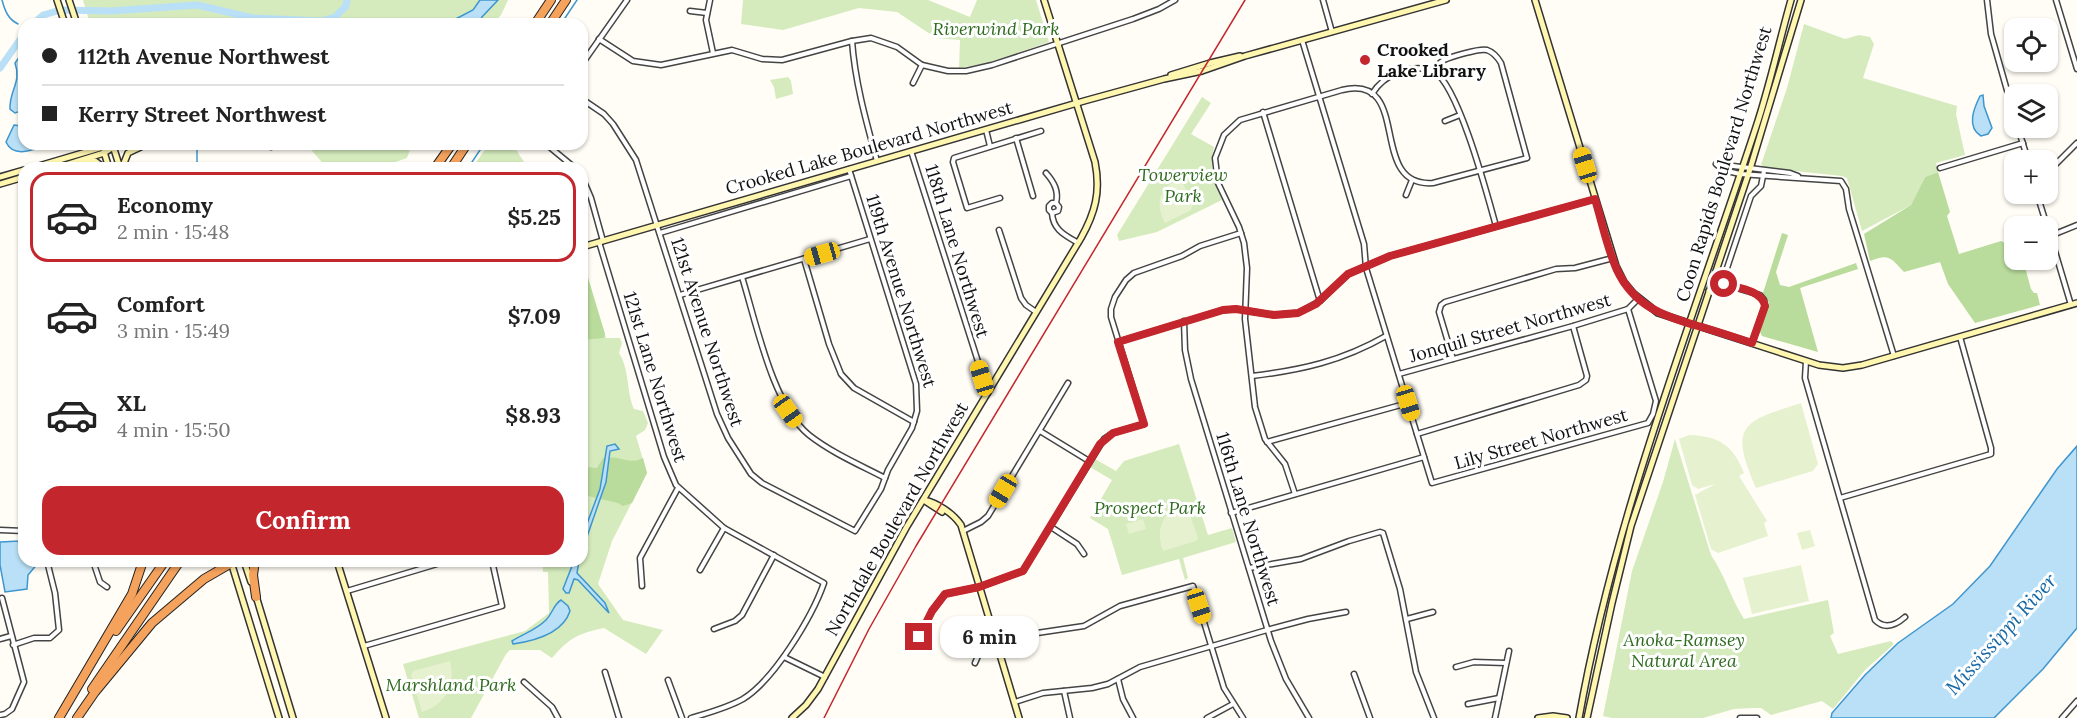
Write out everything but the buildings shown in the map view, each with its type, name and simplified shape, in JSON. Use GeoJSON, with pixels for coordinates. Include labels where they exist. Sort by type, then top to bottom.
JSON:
{"type":"FeatureCollection","features":[{"type":"Feature","properties":{"kind":"highway"},"geometry":{"type":"LineString","coordinates":[[540,18],[551,0]]}},
{"type":"Feature","properties":{"kind":"highway"},"geometry":{"type":"LineString","coordinates":[[554,18],[566,0]]}},
{"type":"Feature","properties":{"kind":"highway"},"geometry":{"type":"LineString","coordinates":[[60,718],[132,594],[141,567]]}},
{"type":"Feature","properties":{"kind":"highway"},"geometry":{"type":"LineString","coordinates":[[87,672],[161,567]]}},
{"type":"Feature","properties":{"kind":"highway"},"geometry":{"type":"LineString","coordinates":[[75,718],[86,697],[176,567]]}},
{"type":"Feature","properties":{"kind":"highway"},"geometry":{"type":"LineString","coordinates":[[75,718],[152,623],[204,579],[224,567]]}},
{"type":"Feature","properties":{"kind":"highway"},"geometry":{"type":"LineString","coordinates":[[254,567],[256,597]]}},
{"type":"Feature","properties":{"kind":"street"},"geometry":{"type":"LineString","coordinates":[[58,0],[63,18]]}},
{"type":"Feature","properties":{"kind":"street"},"geometry":{"type":"LineString","coordinates":[[69,0],[76,18]]}},
{"type":"Feature","properties":{"kind":"street"},"geometry":{"type":"LineString","coordinates":[[588,55],[627,0]]}},
{"type":"Feature","properties":{"kind":"street"},"geometry":{"type":"LineString","coordinates":[[710,0],[706,13],[713,53]]}},
{"type":"Feature","properties":{"kind":"street","name":"Northdale Boulevard Northwest"},"geometry":{"type":"LineString","coordinates":[[792,718],[806,705],[825,677],[868,596],[924,500],[1091,221],[1097,204],[1098,185],[1095,162],[1044,0]]}},
{"type":"Feature","properties":{"kind":"street"},"geometry":{"type":"LineString","coordinates":[[599,39],[633,60],[653,65],[672,64],[732,50],[765,59],[782,60],[852,40],[871,38],[897,46],[921,65],[948,71],[972,70],[1133,19],[1175,0]]}},
{"type":"Feature","properties":{"kind":"street"},"geometry":{"type":"LineString","coordinates":[[1323,0],[1332,32]]}},
{"type":"Feature","properties":{"kind":"street","name":"Crooked Lake Boulevard Northwest"},"geometry":{"type":"LineString","coordinates":[[588,245],[850,172],[877,161],[1164,79],[1180,71],[1232,57],[1245,56],[1446,0]]}},
{"type":"Feature","properties":{"kind":"street"},"geometry":{"type":"LineString","coordinates":[[1534,0],[1613,258],[1622,279],[1638,299],[1658,313],[1806,361],[1828,367],[1843,368],[1894,356],[2074,304],[2058,259]]}},
{"type":"Feature","properties":{"kind":"street","name":"Coon Rapids Boulevard Northwest"},"geometry":{"type":"LineString","coordinates":[[1579,718],[1618,543],[1757,124],[1791,0]]}},
{"type":"Feature","properties":{"kind":"street","name":"Coon Rapids Boulevard Northwest"},"geometry":{"type":"LineString","coordinates":[[1587,718],[1622,558],[1644,485],[1749,172],[1801,0]]}},
{"type":"Feature","properties":{"kind":"street"},"geometry":{"type":"LineString","coordinates":[[1987,0],[1990,34],[2005,84]]}},
{"type":"Feature","properties":{"kind":"street"},"geometry":{"type":"LineString","coordinates":[[2056,0],[2077,69]]}},
{"type":"Feature","properties":{"kind":"street"},"geometry":{"type":"LineString","coordinates":[[690,11],[706,13]]}},
{"type":"Feature","properties":{"kind":"street"},"geometry":{"type":"LineString","coordinates":[[852,40],[862,109],[877,161]]}},
{"type":"Feature","properties":{"kind":"street"},"geometry":{"type":"LineString","coordinates":[[1231,513],[1424,457],[1366,268],[1364,244],[1302,40]]}},
{"type":"Feature","properties":{"kind":"street"},"geometry":{"type":"LineString","coordinates":[[1295,494],[1285,464],[1267,442],[1255,407],[1244,311],[1247,268],[1241,233],[1215,175],[1216,150],[1224,135],[1233,125],[1247,117],[1349,88],[1361,89],[1372,94],[1384,110],[1398,167],[1412,180],[1424,184],[1433,183],[1527,158],[1501,63],[1495,55],[1487,50],[1480,50],[1444,60],[1434,71]]}},
{"type":"Feature","properties":{"kind":"street"},"geometry":{"type":"LineString","coordinates":[[913,82],[921,65]]}},
{"type":"Feature","properties":{"kind":"street"},"geometry":{"type":"LineString","coordinates":[[1372,94],[1378,85],[1391,75],[1418,68],[1434,71],[1442,77],[1460,115],[1496,226]]}},
{"type":"Feature","properties":{"kind":"street","name":"121st Avenue Northwest"},"geometry":{"type":"LineString","coordinates":[[588,103],[604,114],[630,148],[641,172],[717,414],[728,438],[751,474],[762,483],[855,531],[881,489],[885,478]]}},
{"type":"Feature","properties":{"kind":"street"},"geometry":{"type":"LineString","coordinates":[[1263,112],[1320,301]]}},
{"type":"Feature","properties":{"kind":"street"},"geometry":{"type":"LineString","coordinates":[[1445,122],[1460,115]]}},
{"type":"Feature","properties":{"kind":"street"},"geometry":{"type":"LineString","coordinates":[[986,130],[990,146]]}},
{"type":"Feature","properties":{"kind":"street"},"geometry":{"type":"LineString","coordinates":[[1000,198],[967,208],[953,162],[954,158],[1041,131]]}},
{"type":"Feature","properties":{"kind":"street"},"geometry":{"type":"LineString","coordinates":[[1016,138],[1033,196]]}},
{"type":"Feature","properties":{"kind":"street"},"geometry":{"type":"LineString","coordinates":[[2021,138],[2025,150]]}},
{"type":"Feature","properties":{"kind":"street"},"geometry":{"type":"LineString","coordinates":[[1940,168],[2023,143]]}},
{"type":"Feature","properties":{"kind":"street"},"geometry":{"type":"LineString","coordinates":[[2058,162],[2077,143]]}},
{"type":"Feature","properties":{"kind":"street"},"geometry":{"type":"LineString","coordinates":[[53,162],[96,150]]}},
{"type":"Feature","properties":{"kind":"street"},"geometry":{"type":"LineString","coordinates":[[70,162],[98,150]]}},
{"type":"Feature","properties":{"kind":"street"},"geometry":{"type":"LineString","coordinates":[[124,162],[128,153],[134,150]]}},
{"type":"Feature","properties":{"kind":"street"},"geometry":{"type":"LineString","coordinates":[[553,150],[568,162]]}},
{"type":"Feature","properties":{"kind":"street","name":"118th Lane Northwest"},"geometry":{"type":"LineString","coordinates":[[911,151],[988,393]]}},
{"type":"Feature","properties":{"kind":"street"},"geometry":{"type":"LineString","coordinates":[[1741,171],[1716,164],[1723,170],[1749,172],[1790,173],[1837,180],[1844,184],[1853,222],[1894,356]]}},
{"type":"Feature","properties":{"kind":"street"},"geometry":{"type":"LineString","coordinates":[[1724,284],[1724,277],[1751,196],[1760,188],[1764,171]]}},
{"type":"Feature","properties":{"kind":"street"},"geometry":{"type":"LineString","coordinates":[[0,177],[18,172]]}},
{"type":"Feature","properties":{"kind":"street"},"geometry":{"type":"LineString","coordinates":[[660,233],[850,172]]}},
{"type":"Feature","properties":{"kind":"street","name":"119th Avenue Northwest"},"geometry":{"type":"LineString","coordinates":[[850,172],[916,384],[918,403],[914,422]]}},
{"type":"Feature","properties":{"kind":"street"},"geometry":{"type":"LineString","coordinates":[[1749,172],[1763,177],[1798,176]]}},
{"type":"Feature","properties":{"kind":"street"},"geometry":{"type":"LineString","coordinates":[[1046,173],[1055,186],[1057,196],[1056,203],[1049,206],[1054,224],[1058,230],[1078,243]]}},
{"type":"Feature","properties":{"kind":"street"},"geometry":{"type":"LineString","coordinates":[[0,184],[18,179]]}},
{"type":"Feature","properties":{"kind":"street"},"geometry":{"type":"LineString","coordinates":[[1406,195],[1412,180]]}},
{"type":"Feature","properties":{"kind":"street","name":"121st Lane Northwest"},"geometry":{"type":"LineString","coordinates":[[588,191],[664,457],[673,480],[678,488],[724,528],[824,583],[784,657]]}},
{"type":"Feature","properties":{"kind":"street"},"geometry":{"type":"LineString","coordinates":[[1118,342],[1223,310],[1290,315],[1308,309],[1320,301],[1348,274],[1397,254],[1595,199]]}},
{"type":"Feature","properties":{"kind":"street"},"geometry":{"type":"LineString","coordinates":[[2058,233],[2077,225]]}},
{"type":"Feature","properties":{"kind":"street"},"geometry":{"type":"LineString","coordinates":[[999,230],[1021,298],[1036,312]]}},
{"type":"Feature","properties":{"kind":"street"},"geometry":{"type":"LineString","coordinates":[[919,637],[942,597],[952,591],[979,587],[1023,571],[1089,460],[1107,436],[1144,424],[1111,319],[1112,304],[1126,280],[1140,270],[1182,256],[1203,244],[1241,233]]}},
{"type":"Feature","properties":{"kind":"street"},"geometry":{"type":"LineString","coordinates":[[680,296],[870,239]]}},
{"type":"Feature","properties":{"kind":"street"},"geometry":{"type":"LineString","coordinates":[[1453,359],[1439,312],[1441,305],[1451,299],[1556,269],[1575,268],[1613,258]]}},
{"type":"Feature","properties":{"kind":"street"},"geometry":{"type":"LineString","coordinates":[[742,277],[775,382],[795,422],[809,435],[829,448],[885,478],[914,422],[854,387],[841,374],[829,344],[804,259]]}},
{"type":"Feature","properties":{"kind":"street"},"geometry":{"type":"LineString","coordinates":[[1709,291],[1724,284],[1760,295],[1765,306],[1752,343]]}},
{"type":"Feature","properties":{"kind":"street"},"geometry":{"type":"LineString","coordinates":[[1628,309],[1638,299]]}},
{"type":"Feature","properties":{"kind":"street","name":"Jonquil Street Northwest"},"geometry":{"type":"LineString","coordinates":[[1399,374],[1628,309]]}},
{"type":"Feature","properties":{"kind":"street","name":"Lily Street Northwest"},"geometry":{"type":"LineString","coordinates":[[1424,457],[1432,483],[1646,423],[1653,414],[1656,401],[1628,309]]}},
{"type":"Feature","properties":{"kind":"street","name":"116th Lane Northwest"},"geometry":{"type":"LineString","coordinates":[[1184,321],[1185,350],[1191,379],[1267,630],[1286,679],[1309,718]]}},
{"type":"Feature","properties":{"kind":"street"},"geometry":{"type":"LineString","coordinates":[[1417,434],[1579,385],[1586,380],[1587,376],[1584,358],[1573,326]]}},
{"type":"Feature","properties":{"kind":"street"},"geometry":{"type":"LineString","coordinates":[[1251,376],[1314,367],[1362,349],[1386,336]]}},
{"type":"Feature","properties":{"kind":"street"},"geometry":{"type":"LineString","coordinates":[[1840,498],[1990,454],[1991,448],[1960,337]]}},
{"type":"Feature","properties":{"kind":"street"},"geometry":{"type":"LineString","coordinates":[[1806,361],[1805,378],[1875,620],[1889,626],[1905,616]]}},
{"type":"Feature","properties":{"kind":"street"},"geometry":{"type":"LineString","coordinates":[[963,531],[988,516],[1068,383]]}},
{"type":"Feature","properties":{"kind":"street"},"geometry":{"type":"LineString","coordinates":[[1267,442],[1408,403]]}},
{"type":"Feature","properties":{"kind":"street"},"geometry":{"type":"LineString","coordinates":[[1040,431],[1089,460]]}},
{"type":"Feature","properties":{"kind":"street"},"geometry":{"type":"LineString","coordinates":[[642,586],[640,558],[678,488]]}},
{"type":"Feature","properties":{"kind":"street"},"geometry":{"type":"LineString","coordinates":[[924,500],[928,505],[951,518],[963,531],[1019,718]]}},
{"type":"Feature","properties":{"kind":"street"},"geometry":{"type":"LineString","coordinates":[[1051,527],[1077,544],[1084,554]]}},
{"type":"Feature","properties":{"kind":"street"},"geometry":{"type":"LineString","coordinates":[[700,570],[724,528]]}},
{"type":"Feature","properties":{"kind":"street"},"geometry":{"type":"LineString","coordinates":[[0,530],[18,531]]}},
{"type":"Feature","properties":{"kind":"street"},"geometry":{"type":"LineString","coordinates":[[1249,568],[1301,559],[1349,541],[1383,533],[1407,619],[1416,672],[1434,718]]}},
{"type":"Feature","properties":{"kind":"street"},"geometry":{"type":"LineString","coordinates":[[714,629],[735,621],[742,615],[774,555]]}},
{"type":"Feature","properties":{"kind":"street"},"geometry":{"type":"LineString","coordinates":[[13,645],[34,638],[50,638],[59,630],[55,593],[48,567]]}},
{"type":"Feature","properties":{"kind":"street"},"geometry":{"type":"LineString","coordinates":[[95,567],[100,582],[107,587]]}},
{"type":"Feature","properties":{"kind":"street"},"geometry":{"type":"LineString","coordinates":[[234,567],[279,718]]}},
{"type":"Feature","properties":{"kind":"street"},"geometry":{"type":"LineString","coordinates":[[246,567],[293,718]]}},
{"type":"Feature","properties":{"kind":"street"},"geometry":{"type":"LineString","coordinates":[[339,567],[386,718]]}},
{"type":"Feature","properties":{"kind":"street"},"geometry":{"type":"LineString","coordinates":[[347,591],[427,567]]}},
{"type":"Feature","properties":{"kind":"street"},"geometry":{"type":"LineString","coordinates":[[364,646],[502,606],[493,567]]}},
{"type":"Feature","properties":{"kind":"street"},"geometry":{"type":"LineString","coordinates":[[975,663],[981,649],[996,642],[1017,636],[1084,626],[1120,606],[1192,586],[1224,687],[1243,718]]}},
{"type":"Feature","properties":{"kind":"street"},"geometry":{"type":"LineString","coordinates":[[0,715],[12,709],[24,682],[2,598]]}},
{"type":"Feature","properties":{"kind":"street"},"geometry":{"type":"LineString","coordinates":[[1015,702],[1043,693],[1092,688],[1118,679],[1140,667],[1308,619],[1346,612]]}},
{"type":"Feature","properties":{"kind":"street"},"geometry":{"type":"LineString","coordinates":[[1407,619],[1433,612]]}},
{"type":"Feature","properties":{"kind":"street"},"geometry":{"type":"LineString","coordinates":[[0,639],[11,636]]}},
{"type":"Feature","properties":{"kind":"street"},"geometry":{"type":"LineString","coordinates":[[1495,718],[1509,651]]}},
{"type":"Feature","properties":{"kind":"street"},"geometry":{"type":"LineString","coordinates":[[691,718],[728,706],[744,698],[784,657],[825,677]]}},
{"type":"Feature","properties":{"kind":"street"},"geometry":{"type":"LineString","coordinates":[[1456,667],[1474,662],[1506,663]]}},
{"type":"Feature","properties":{"kind":"street"},"geometry":{"type":"LineString","coordinates":[[605,672],[619,718]]}},
{"type":"Feature","properties":{"kind":"street"},"geometry":{"type":"LineString","coordinates":[[1354,674],[1370,718]]}},
{"type":"Feature","properties":{"kind":"street"},"geometry":{"type":"LineString","coordinates":[[1118,679],[1123,699],[1133,718]]}},
{"type":"Feature","properties":{"kind":"street"},"geometry":{"type":"LineString","coordinates":[[668,680],[682,718]]}},
{"type":"Feature","properties":{"kind":"street"},"geometry":{"type":"LineString","coordinates":[[525,682],[552,707],[558,718]]}},
{"type":"Feature","properties":{"kind":"street"},"geometry":{"type":"LineString","coordinates":[[1064,691],[1070,718]]}},
{"type":"Feature","properties":{"kind":"street"},"geometry":{"type":"LineString","coordinates":[[1468,704],[1499,698]]}},
{"type":"Feature","properties":{"kind":"street"},"geometry":{"type":"LineString","coordinates":[[2062,718],[2077,701]]}},
{"type":"Feature","properties":{"kind":"street"},"geometry":{"type":"LineString","coordinates":[[1207,718],[1233,704]]}},
{"type":"Feature","properties":{"kind":"street"},"geometry":{"type":"LineString","coordinates":[[1538,718],[1553,716],[1567,718]]}},
{"type":"Feature","properties":{"kind":"street"},"geometry":{"type":"LineString","coordinates":[[1740,718],[1757,718]]}},
{"type":"Feature","properties":{"kind":"green space"},"geometry":{"type":"Polygon","coordinates":[[[83,0],[508,0],[498,18],[88,18],[83,0]]]}},
{"type":"Feature","properties":{"kind":"green space","name":"Riverwind Park"},"geometry":{"type":"Polygon","coordinates":[[[743,0],[928,0],[970,17],[977,0],[1036,0],[1049,42],[987,63],[959,68],[960,40],[936,38],[897,12],[859,8],[783,30],[741,24],[743,0]]]}},
{"type":"Feature","properties":{"kind":"green space"},"geometry":{"type":"Polygon","coordinates":[[[1804,24],[1845,39],[1859,35],[1870,37],[1874,44],[1863,78],[1957,106],[1956,114],[1965,155],[1936,163],[1938,172],[1925,177],[1911,205],[1862,231],[1847,178],[1766,168],[1761,165],[1787,88],[1804,24]]]}},
{"type":"Feature","properties":{"kind":"green space"},"geometry":{"type":"Polygon","coordinates":[[[788,77],[793,94],[776,99],[770,80],[788,77]]]}},
{"type":"Feature","properties":{"kind":"green space","name":"Towerview Park"},"geometry":{"type":"Polygon","coordinates":[[[1202,97],[1211,103],[1191,134],[1214,147],[1213,174],[1222,200],[1157,232],[1119,241],[1117,235],[1202,97]]]}},
{"type":"Feature","properties":{"kind":"green space"},"geometry":{"type":"Polygon","coordinates":[[[311,150],[410,150],[407,158],[395,162],[322,162],[311,150]]]}},
{"type":"Feature","properties":{"kind":"green space"},"geometry":{"type":"Polygon","coordinates":[[[485,150],[516,150],[524,162],[476,162],[485,150]]]}},
{"type":"Feature","properties":{"kind":"green space"},"geometry":{"type":"Polygon","coordinates":[[[1938,172],[1950,212],[1947,216],[1959,254],[2001,241],[2004,242],[2004,270],[2026,270],[2031,289],[2037,293],[2040,305],[1975,323],[1948,284],[1940,262],[1904,272],[1886,257],[1870,261],[1864,234],[1911,205],[1925,177],[1938,172]]]}},
{"type":"Feature","properties":{"kind":"green space"},"geometry":{"type":"Polygon","coordinates":[[[1181,180],[1193,203],[1191,210],[1165,223],[1160,209],[1163,191],[1167,186],[1181,180]]]}},
{"type":"Feature","properties":{"kind":"green space"},"geometry":{"type":"Polygon","coordinates":[[[1782,233],[1788,235],[1776,272],[1780,285],[1789,287],[1856,263],[1858,269],[1800,288],[1818,352],[1762,336],[1760,332],[1769,303],[1763,293],[1782,233]]]}},
{"type":"Feature","properties":{"kind":"green space","name":"Marshland Park"},"geometry":{"type":"Polygon","coordinates":[[[588,278],[606,338],[620,338],[622,343],[619,353],[625,366],[634,409],[643,411],[648,423],[645,430],[636,436],[647,473],[612,541],[598,584],[623,620],[663,630],[646,654],[604,628],[575,637],[552,658],[540,650],[510,650],[471,718],[419,718],[403,664],[525,631],[549,613],[548,572],[543,572],[543,567],[588,567],[588,278]]]}},
{"type":"Feature","properties":{"kind":"green space"},"geometry":{"type":"Polygon","coordinates":[[[588,278],[605,334],[604,338],[588,339],[588,278]]]}},
{"type":"Feature","properties":{"kind":"green space"},"geometry":{"type":"Polygon","coordinates":[[[1801,403],[1818,464],[1813,471],[1756,488],[1743,451],[1746,429],[1753,422],[1765,416],[1801,403]]]}},
{"type":"Feature","properties":{"kind":"green space"},"geometry":{"type":"Polygon","coordinates":[[[1689,435],[1717,440],[1735,455],[1744,473],[1739,476],[1767,521],[1764,523],[1768,536],[1718,553],[1711,549],[1695,495],[1715,484],[1698,489],[1692,485],[1679,439],[1689,435]]]}},
{"type":"Feature","properties":{"kind":"green space","name":"Anoka-Ramsey Natural Area"},"geometry":{"type":"Polygon","coordinates":[[[1675,439],[1711,555],[1744,619],[1828,600],[1834,633],[1830,636],[1838,654],[1891,641],[1894,644],[1865,670],[1833,709],[1822,701],[1771,715],[1761,708],[1753,708],[1734,709],[1703,718],[1612,718],[1603,716],[1632,571],[1663,482],[1675,439]]]}},
{"type":"Feature","properties":{"kind":"green space","name":"Prospect Park"},"geometry":{"type":"Polygon","coordinates":[[[1179,444],[1208,535],[1232,528],[1236,542],[1183,558],[1188,578],[1185,580],[1179,559],[1122,575],[1108,529],[1090,518],[1112,480],[1090,467],[1095,459],[1116,471],[1124,461],[1179,444]]]}},
{"type":"Feature","properties":{"kind":"green space"},"geometry":{"type":"Polygon","coordinates":[[[609,457],[632,461],[643,458],[647,473],[632,503],[623,506],[588,496],[588,467],[597,468],[603,458],[609,457]]]}},
{"type":"Feature","properties":{"kind":"green space"},"geometry":{"type":"Polygon","coordinates":[[[1187,506],[1198,538],[1196,541],[1163,551],[1160,528],[1163,521],[1172,511],[1187,506]]]}},
{"type":"Feature","properties":{"kind":"green space"},"geometry":{"type":"Polygon","coordinates":[[[1143,519],[1146,529],[1129,534],[1126,524],[1143,519]]]}},
{"type":"Feature","properties":{"kind":"green space"},"geometry":{"type":"Polygon","coordinates":[[[1810,530],[1815,546],[1802,550],[1797,533],[1810,530]]]}},
{"type":"Feature","properties":{"kind":"green space"},"geometry":{"type":"Polygon","coordinates":[[[1801,565],[1809,601],[1752,614],[1743,578],[1801,565]]]}},
{"type":"Feature","properties":{"kind":"green space"},"geometry":{"type":"Polygon","coordinates":[[[450,661],[452,678],[447,692],[437,704],[422,712],[411,675],[413,671],[450,661]]]}},
{"type":"Feature","properties":{"kind":"water"},"geometry":{"type":"Polygon","coordinates":[[[480,0],[498,0],[481,18],[458,18],[473,10],[480,0]]]}},
{"type":"Feature","properties":{"kind":"water"},"geometry":{"type":"Polygon","coordinates":[[[18,59],[18,112],[15,113],[10,109],[10,103],[17,76],[15,63],[18,59]]]}},
{"type":"Feature","properties":{"kind":"water"},"geometry":{"type":"Polygon","coordinates":[[[1983,95],[1984,106],[1992,128],[1988,134],[1981,136],[1974,128],[1973,117],[1980,96],[1983,95]]]}},
{"type":"Feature","properties":{"kind":"water"},"geometry":{"type":"Polygon","coordinates":[[[14,125],[18,126],[18,150],[33,150],[20,152],[14,150],[6,142],[14,125]]]}},
{"type":"Feature","properties":{"kind":"water"},"geometry":{"type":"Polygon","coordinates":[[[615,444],[619,449],[610,451],[606,482],[588,534],[588,521],[600,489],[607,446],[615,444]]]}},
{"type":"Feature","properties":{"kind":"water","name":"Mississippi River"},"geometry":{"type":"Polygon","coordinates":[[[2077,446],[2077,628],[2043,669],[1994,718],[1831,718],[1832,713],[1865,675],[1898,643],[1953,604],[1990,566],[2057,469],[2077,446]]]}},
{"type":"Feature","properties":{"kind":"water"},"geometry":{"type":"Polygon","coordinates":[[[18,541],[18,567],[35,567],[28,575],[27,589],[5,592],[0,565],[0,542],[18,541]]]}},
{"type":"Feature","properties":{"kind":"water"},"geometry":{"type":"Polygon","coordinates":[[[572,567],[578,567],[577,573],[605,603],[609,613],[578,580],[574,579],[569,593],[563,589],[572,567]]]}},
{"type":"Feature","properties":{"kind":"water"},"geometry":{"type":"Polygon","coordinates":[[[561,600],[570,611],[561,625],[547,635],[513,644],[512,641],[546,620],[561,600]]]}},
{"type":"Feature","properties":{"kind":"waterway"},"geometry":{"type":"LineString","coordinates":[[2,0],[7,14],[18,24]]}},
{"type":"Feature","properties":{"kind":"waterway"},"geometry":{"type":"LineString","coordinates":[[332,18],[346,6],[347,0]]}},
{"type":"Feature","properties":{"kind":"waterway"},"geometry":{"type":"LineString","coordinates":[[565,18],[577,0]]}},
{"type":"Feature","properties":{"kind":"waterway"},"geometry":{"type":"LineString","coordinates":[[40,18],[61,10],[111,11],[197,5],[253,18]]}},
{"type":"Feature","properties":{"kind":"waterway"},"geometry":{"type":"LineString","coordinates":[[0,68],[18,42]]}},
{"type":"Feature","properties":{"kind":"waterway"},"geometry":{"type":"LineString","coordinates":[[197,150],[197,162]]}},
{"type":"Feature","properties":{"kind":"waterway"},"geometry":{"type":"LineString","coordinates":[[472,162],[480,150]]}},
{"type":"Feature","properties":{"kind":"railway"},"geometry":{"type":"LineString","coordinates":[[824,718],[869,629],[916,546],[1245,0]]}},
{"type":"Feature","properties":{"kind":"place","name":"Crooked Lake Library"},"geometry":{"type":"Point","coordinates":[1365,60]}},
{"type":"Feature","properties":{"kind":"route"},"geometry":{"type":"LineString","coordinates":[[919,637],[938,601],[945,594],[979,587],[1023,571],[1100,444],[1113,433],[1144,424],[1118,342],[1223,310],[1236,309],[1274,315],[1298,313],[1316,304],[1348,274],[1390,256],[1595,199],[1617,269],[1638,299],[1668,317],[1752,343],[1765,306],[1764,300],[1760,295],[1724,284]]}}]}
